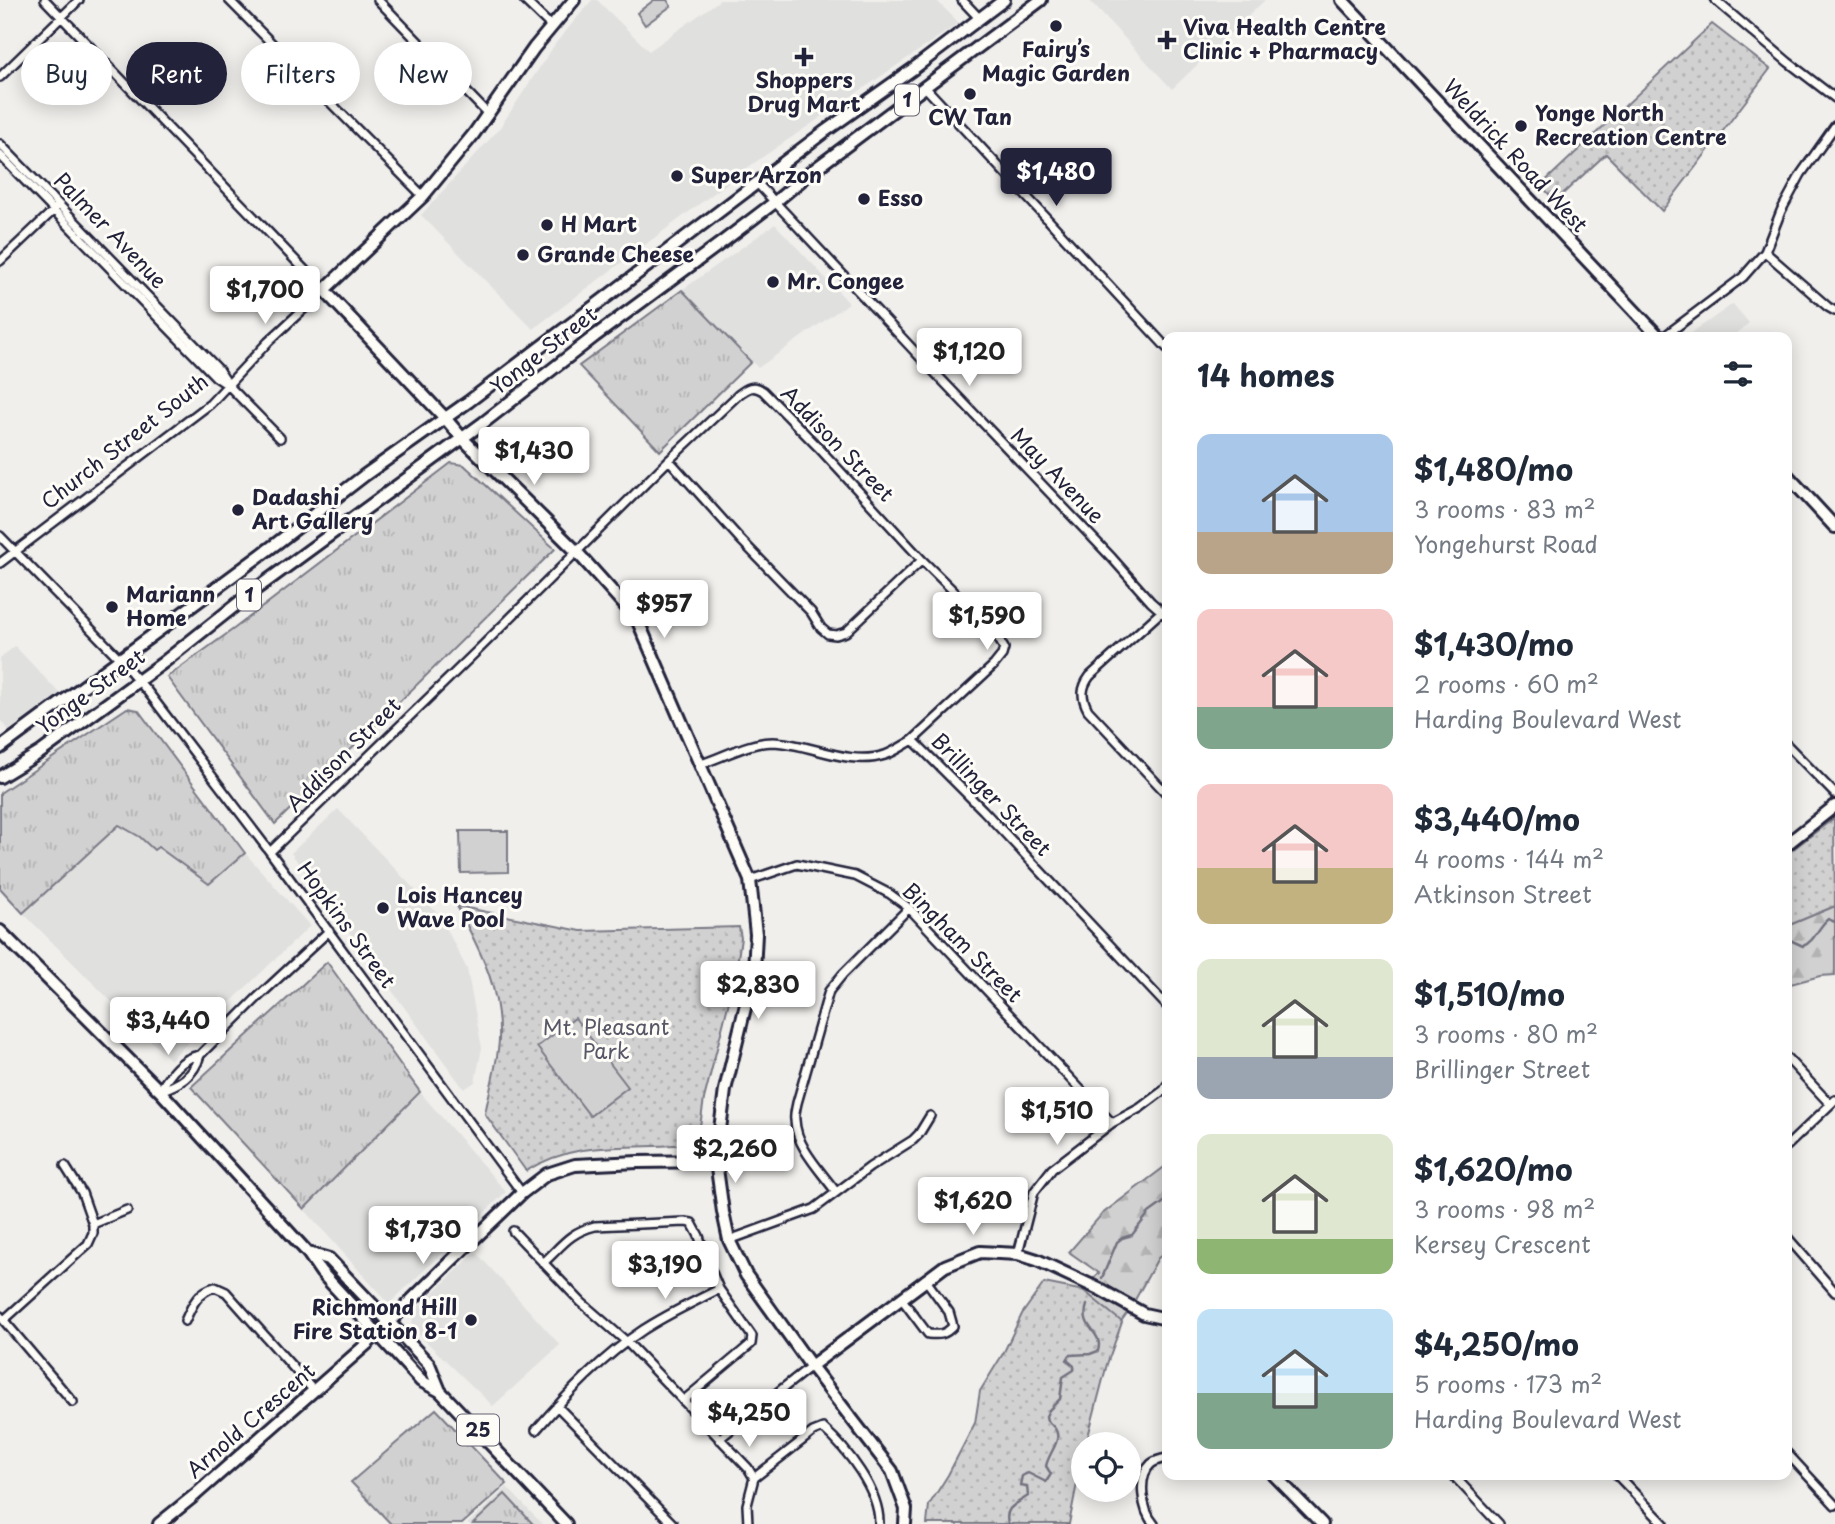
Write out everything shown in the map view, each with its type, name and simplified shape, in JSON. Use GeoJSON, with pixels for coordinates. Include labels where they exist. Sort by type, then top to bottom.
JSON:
{"type":"FeatureCollection","features":[{"type":"Feature","properties":{"kind":"street"},"geometry":{"type":"LineString","coordinates":[[45,0],[324,290],[461,438],[576,551],[637,619],[750,880],[756,934],[754,971],[725,1090],[716,1161],[729,1240],[746,1275],[811,1366],[892,1471],[906,1509],[905,1524]]}},
{"type":"Feature","properties":{"kind":"street"},"geometry":{"type":"LineString","coordinates":[[0,77],[79,0]]}},
{"type":"Feature","properties":{"kind":"street"},"geometry":{"type":"LineString","coordinates":[[377,0],[488,114]]}},
{"type":"Feature","properties":{"kind":"street"},"geometry":{"type":"LineString","coordinates":[[524,0],[551,26]]}},
{"type":"Feature","properties":{"kind":"street","name":"Church Street South"},"geometry":{"type":"LineString","coordinates":[[0,563],[210,404],[268,342],[423,196],[488,114],[551,26],[574,0]]}},
{"type":"Feature","properties":{"kind":"street"},"geometry":{"type":"LineString","coordinates":[[962,0],[980,19]]}},
{"type":"Feature","properties":{"kind":"street","name":"Yonge Street"},"geometry":{"type":"LineString","coordinates":[[0,748],[1004,0]]}},
{"type":"Feature","properties":{"kind":"street","name":"Yonge Street"},"geometry":{"type":"LineString","coordinates":[[0,777],[41,752],[164,662],[256,589],[461,438],[1041,0]]}},
{"type":"Feature","properties":{"kind":"street","name":"Weldrick Road West"},"geometry":{"type":"LineString","coordinates":[[1342,0],[1655,332]]}},
{"type":"Feature","properties":{"kind":"street"},"geometry":{"type":"LineString","coordinates":[[1715,0],[1835,98]]}},
{"type":"Feature","properties":{"kind":"street"},"geometry":{"type":"LineString","coordinates":[[235,2],[423,196]]}},
{"type":"Feature","properties":{"kind":"street"},"geometry":{"type":"LineString","coordinates":[[925,87],[1162,343]]}},
{"type":"Feature","properties":{"kind":"street"},"geometry":{"type":"LineString","coordinates":[[1669,332],[1742,277],[1765,252],[1781,211],[1801,174],[1835,126]]}},
{"type":"Feature","properties":{"kind":"street","name":"Palmer Avenue"},"geometry":{"type":"LineString","coordinates":[[0,144],[57,207],[218,369],[228,385],[280,438]]}},
{"type":"Feature","properties":{"kind":"street","name":"Palmer Avenue"},"geometry":{"type":"LineString","coordinates":[[0,155],[57,207]]}},
{"type":"Feature","properties":{"kind":"street","name":"May Avenue"},"geometry":{"type":"LineString","coordinates":[[757,183],[1162,612]]}},
{"type":"Feature","properties":{"kind":"street"},"geometry":{"type":"LineString","coordinates":[[0,261],[57,207]]}},
{"type":"Feature","properties":{"kind":"street"},"geometry":{"type":"LineString","coordinates":[[1765,252],[1835,311]]}},
{"type":"Feature","properties":{"kind":"street","name":"Addison Street"},"geometry":{"type":"LineString","coordinates":[[270,852],[576,551],[747,388],[758,388],[818,447],[922,560],[1000,639],[1004,653],[994,665],[913,740]]}},
{"type":"Feature","properties":{"kind":"street"},"geometry":{"type":"LineString","coordinates":[[670,460],[740,539],[811,612],[828,634],[846,632],[922,560]]}},
{"type":"Feature","properties":{"kind":"street"},"geometry":{"type":"LineString","coordinates":[[1792,480],[1835,527]]}},
{"type":"Feature","properties":{"kind":"street","name":"Hopkins Street"},"geometry":{"type":"LineString","coordinates":[[0,536],[138,680],[270,852],[522,1193]]}},
{"type":"Feature","properties":{"kind":"street","name":"May Avenue"},"geometry":{"type":"LineString","coordinates":[[1162,616],[1090,676],[1084,683],[1082,692],[1088,710],[1162,789]]}},
{"type":"Feature","properties":{"kind":"street","name":"Brillinger Street"},"geometry":{"type":"LineString","coordinates":[[701,764],[763,743],[788,744],[855,758],[886,755],[913,740],[983,810],[1162,1001]]}},
{"type":"Feature","properties":{"kind":"street"},"geometry":{"type":"LineString","coordinates":[[1792,750],[1835,794]]}},
{"type":"Feature","properties":{"kind":"street"},"geometry":{"type":"LineString","coordinates":[[1792,840],[1835,806]]}},
{"type":"Feature","properties":{"kind":"street","name":"Bingham Street"},"geometry":{"type":"LineString","coordinates":[[750,880],[797,864],[855,876],[890,894],[909,908],[1112,1123]]}},
{"type":"Feature","properties":{"kind":"street"},"geometry":{"type":"LineString","coordinates":[[836,1192],[811,1159],[796,1131],[794,1118],[797,1103],[829,991],[909,908]]}},
{"type":"Feature","properties":{"kind":"street","name":"25"},"geometry":{"type":"LineString","coordinates":[[0,931],[160,1091],[309,1253],[321,1272],[421,1381],[440,1391],[566,1524]]}},
{"type":"Feature","properties":{"kind":"street"},"geometry":{"type":"LineString","coordinates":[[160,1091],[179,1084],[197,1066],[200,1055],[329,931]]}},
{"type":"Feature","properties":{"kind":"street"},"geometry":{"type":"LineString","coordinates":[[160,1091],[180,1065],[189,1057],[200,1055]]}},
{"type":"Feature","properties":{"kind":"street"},"geometry":{"type":"LineString","coordinates":[[1792,1063],[1832,1102],[1792,1141]]}},
{"type":"Feature","properties":{"kind":"street"},"geometry":{"type":"LineString","coordinates":[[1018,1254],[1034,1192],[1043,1179],[1112,1123],[1140,1108],[1162,1092]]}},
{"type":"Feature","properties":{"kind":"street"},"geometry":{"type":"LineString","coordinates":[[729,1240],[814,1209],[870,1167],[914,1140],[930,1116]]}},
{"type":"Feature","properties":{"kind":"street","name":"Arnold Crescent"},"geometry":{"type":"LineString","coordinates":[[159,1524],[314,1391],[377,1334],[522,1193],[547,1174],[575,1165],[716,1161]]}},
{"type":"Feature","properties":{"kind":"street"},"geometry":{"type":"LineString","coordinates":[[65,1166],[82,1193],[93,1224],[93,1233],[88,1244],[2,1318],[73,1402]]}},
{"type":"Feature","properties":{"kind":"street"},"geometry":{"type":"LineString","coordinates":[[93,1224],[127,1209]]}},
{"type":"Feature","properties":{"kind":"street"},"geometry":{"type":"LineString","coordinates":[[543,1263],[572,1235],[583,1229],[595,1226],[692,1223],[719,1289],[752,1336],[751,1344],[683,1401]]}},
{"type":"Feature","properties":{"kind":"street"},"geometry":{"type":"LineString","coordinates":[[513,1231],[581,1302],[627,1342],[748,1468],[754,1478]]}},
{"type":"Feature","properties":{"kind":"street"},"geometry":{"type":"LineString","coordinates":[[1792,1243],[1835,1292]]}},
{"type":"Feature","properties":{"kind":"street"},"geometry":{"type":"LineString","coordinates":[[719,1439],[925,1279],[962,1257],[980,1252],[1018,1254],[1037,1260],[1144,1314],[1162,1318]]}},
{"type":"Feature","properties":{"kind":"street","name":"25"},"geometry":{"type":"LineString","coordinates":[[309,1253],[329,1259],[429,1364],[440,1391]]}},
{"type":"Feature","properties":{"kind":"street"},"geometry":{"type":"LineString","coordinates":[[901,1298],[929,1334],[941,1335],[947,1332],[953,1325],[949,1312],[925,1279]]}},
{"type":"Feature","properties":{"kind":"street"},"geometry":{"type":"LineString","coordinates":[[185,1321],[197,1297],[207,1289],[215,1287],[226,1292],[314,1391]]}},
{"type":"Feature","properties":{"kind":"street"},"geometry":{"type":"LineString","coordinates":[[536,1430],[591,1371],[627,1342],[664,1317],[719,1289]]}},
{"type":"Feature","properties":{"kind":"street"},"geometry":{"type":"LineString","coordinates":[[557,1406],[673,1524]]}},
{"type":"Feature","properties":{"kind":"street"},"geometry":{"type":"LineString","coordinates":[[748,1524],[747,1505],[754,1478],[813,1432],[823,1428],[865,1477],[872,1493],[879,1524]]}},
{"type":"Feature","properties":{"kind":"street"},"geometry":{"type":"LineString","coordinates":[[1792,1458],[1835,1505]]}},
{"type":"Feature","properties":{"kind":"street"},"geometry":{"type":"LineString","coordinates":[[1154,1524],[1143,1506],[1143,1484],[1145,1471],[1154,1461],[1162,1459]]}},
{"type":"Feature","properties":{"kind":"street"},"geometry":{"type":"LineString","coordinates":[[1280,1480],[1322,1524]]}},
{"type":"Feature","properties":{"kind":"street"},"geometry":{"type":"LineString","coordinates":[[1458,1480],[1499,1524]]}},
{"type":"Feature","properties":{"kind":"street"},"geometry":{"type":"LineString","coordinates":[[1622,1480],[1664,1524]]}},
{"type":"Feature","properties":{"kind":"shaded area"},"geometry":{"type":"Polygon","coordinates":[[[592,0],[597,0],[649,51],[720,0],[936,0],[959,23],[754,163],[533,329],[421,215],[499,129],[555,44],[592,0]]]}},
{"type":"Feature","properties":{"kind":"shaded area"},"geometry":{"type":"Polygon","coordinates":[[[1089,0],[1265,0],[1172,89],[1089,0]]]}},
{"type":"Feature","properties":{"kind":"shaded area"},"geometry":{"type":"Polygon","coordinates":[[[775,224],[849,303],[758,368],[682,290],[775,224]]]}},
{"type":"Feature","properties":{"kind":"shaded area"},"geometry":{"type":"Polygon","coordinates":[[[1733,304],[1749,323],[1738,332],[1693,332],[1733,304]]]}},
{"type":"Feature","properties":{"kind":"shaded area"},"geometry":{"type":"Polygon","coordinates":[[[15,646],[60,694],[9,730],[0,720],[0,658],[15,646]]]}},
{"type":"Feature","properties":{"kind":"shaded area"},"geometry":{"type":"Polygon","coordinates":[[[338,809],[440,916],[467,969],[482,1048],[475,1082],[464,1089],[291,853],[338,809]]]}},
{"type":"Feature","properties":{"kind":"shaded area"},"geometry":{"type":"Polygon","coordinates":[[[119,825],[140,837],[153,850],[158,847],[209,884],[245,853],[310,926],[170,1060],[23,913],[119,825]]]}},
{"type":"Feature","properties":{"kind":"shaded area"},"geometry":{"type":"Polygon","coordinates":[[[420,1092],[506,1192],[389,1304],[304,1209],[420,1092]]]}},
{"type":"Feature","properties":{"kind":"shaded area"},"geometry":{"type":"Polygon","coordinates":[[[476,1252],[560,1345],[493,1406],[412,1328],[413,1312],[476,1252]]]}},
{"type":"Feature","properties":{"kind":"shaded area"},"geometry":{"type":"Polygon","coordinates":[[[507,1487],[542,1524],[467,1524],[507,1487]]]}},
{"type":"Feature","properties":{"kind":"green space"},"geometry":{"type":"Polygon","coordinates":[[[654,0],[667,0],[671,6],[645,25],[637,13],[654,0]]]}},
{"type":"Feature","properties":{"kind":"green space"},"geometry":{"type":"Polygon","coordinates":[[[1712,24],[1770,69],[1662,211],[1606,154],[1555,201],[1541,185],[1712,24]]]}},
{"type":"Feature","properties":{"kind":"green space"},"geometry":{"type":"Polygon","coordinates":[[[682,290],[751,362],[660,451],[579,366],[682,290]]]}},
{"type":"Feature","properties":{"kind":"green space"},"geometry":{"type":"Polygon","coordinates":[[[451,463],[464,465],[555,549],[275,824],[167,677],[451,463]]]}},
{"type":"Feature","properties":{"kind":"green space"},"geometry":{"type":"Polygon","coordinates":[[[127,708],[138,710],[245,853],[209,884],[158,847],[154,850],[140,837],[119,825],[23,913],[0,888],[0,793],[127,708]]]}},
{"type":"Feature","properties":{"kind":"green space"},"geometry":{"type":"Polygon","coordinates":[[[1834,818],[1835,906],[1792,924],[1792,850],[1834,818]]]}},
{"type":"Feature","properties":{"kind":"green space"},"geometry":{"type":"Polygon","coordinates":[[[460,831],[508,831],[508,872],[461,873],[460,831]]]}},
{"type":"Feature","properties":{"kind":"green space","name":"Mt. Pleasant Park"},"geometry":{"type":"Polygon","coordinates":[[[457,906],[581,931],[739,927],[741,938],[735,978],[704,1099],[699,1133],[694,1143],[589,1149],[547,1160],[526,1171],[485,1114],[499,1040],[497,1003],[474,938],[457,906]]]}},
{"type":"Feature","properties":{"kind":"green space"},"geometry":{"type":"Polygon","coordinates":[[[1835,906],[1835,975],[1792,984],[1792,924],[1835,906]]]}},
{"type":"Feature","properties":{"kind":"green space"},"geometry":{"type":"Polygon","coordinates":[[[327,962],[420,1092],[304,1209],[191,1087],[327,962]]]}},
{"type":"Feature","properties":{"kind":"green space"},"geometry":{"type":"Polygon","coordinates":[[[575,1018],[628,1087],[590,1116],[537,1047],[575,1018]]]}},
{"type":"Feature","properties":{"kind":"green space"},"geometry":{"type":"Polygon","coordinates":[[[1162,1169],[1162,1255],[1130,1309],[1098,1353],[1088,1432],[1071,1432],[1071,1452],[959,1524],[1078,1293],[1099,1273],[1069,1252],[1102,1214],[1162,1169]]]}},
{"type":"Feature","properties":{"kind":"green space"},"geometry":{"type":"Polygon","coordinates":[[[1044,1283],[1084,1291],[1122,1322],[1107,1364],[1089,1432],[1071,1432],[1071,1502],[1073,1502],[1069,1524],[927,1524],[929,1505],[975,1423],[980,1391],[1004,1352],[1022,1314],[1044,1283]]]}},
{"type":"Feature","properties":{"kind":"green space"},"geometry":{"type":"Polygon","coordinates":[[[436,1409],[507,1484],[462,1524],[391,1524],[351,1482],[436,1409]]]}},
{"type":"Feature","properties":{"kind":"green space"},"geometry":{"type":"Polygon","coordinates":[[[505,1494],[533,1524],[473,1524],[505,1494]]]}},
{"type":"Feature","properties":{"kind":"waterway"},"geometry":{"type":"LineString","coordinates":[[1792,941],[1803,946],[1811,941],[1828,919],[1835,922]]}},
{"type":"Feature","properties":{"kind":"waterway"},"geometry":{"type":"LineString","coordinates":[[1102,1278],[1117,1242],[1132,1235],[1149,1213],[1162,1204]]}},
{"type":"Feature","properties":{"kind":"waterway"},"geometry":{"type":"LineString","coordinates":[[1008,1524],[1009,1510],[1028,1496],[1027,1486],[1020,1485],[1022,1476],[1028,1473],[1046,1482],[1051,1474],[1046,1466],[1056,1442],[1057,1432],[1046,1416],[1060,1399],[1063,1377],[1074,1370],[1074,1366],[1067,1360],[1070,1355],[1098,1351],[1098,1339],[1086,1320],[1087,1305]]}},
{"type":"Feature","properties":{"kind":"place","name":"Fairy’s Magic Garden"},"geometry":{"type":"Point","coordinates":[1056,26]}},
{"type":"Feature","properties":{"kind":"place","name":"Viva Health Centre Clinic + Pharmacy"},"geometry":{"type":"Point","coordinates":[1167,40]}},
{"type":"Feature","properties":{"kind":"place","name":"Shoppers Drug Mart"},"geometry":{"type":"Point","coordinates":[804,57]}},
{"type":"Feature","properties":{"kind":"place","name":"CW Tan"},"geometry":{"type":"Point","coordinates":[970,94]}},
{"type":"Feature","properties":{"kind":"place","name":"Yonge North Recreation Centre"},"geometry":{"type":"Point","coordinates":[1521,126]}},
{"type":"Feature","properties":{"kind":"place","name":"Super Arzon"},"geometry":{"type":"Point","coordinates":[677,176]}},
{"type":"Feature","properties":{"kind":"place","name":"Esso"},"geometry":{"type":"Point","coordinates":[864,199]}},
{"type":"Feature","properties":{"kind":"place","name":"H Mart"},"geometry":{"type":"Point","coordinates":[547,225]}},
{"type":"Feature","properties":{"kind":"place","name":"Grande Cheese"},"geometry":{"type":"Point","coordinates":[523,255]}},
{"type":"Feature","properties":{"kind":"place","name":"Mr. Congee"},"geometry":{"type":"Point","coordinates":[773,282]}},
{"type":"Feature","properties":{"kind":"place","name":"Dadashi Art Gallery"},"geometry":{"type":"Point","coordinates":[238,510]}},
{"type":"Feature","properties":{"kind":"place","name":"Mariann Home"},"geometry":{"type":"Point","coordinates":[112,607]}},
{"type":"Feature","properties":{"kind":"place","name":"Lois Hancey Wave Pool"},"geometry":{"type":"Point","coordinates":[383,908]}},
{"type":"Feature","properties":{"kind":"place","name":"Richmond Hill Fire Station 8-1"},"geometry":{"type":"Point","coordinates":[471,1320]}}]}
